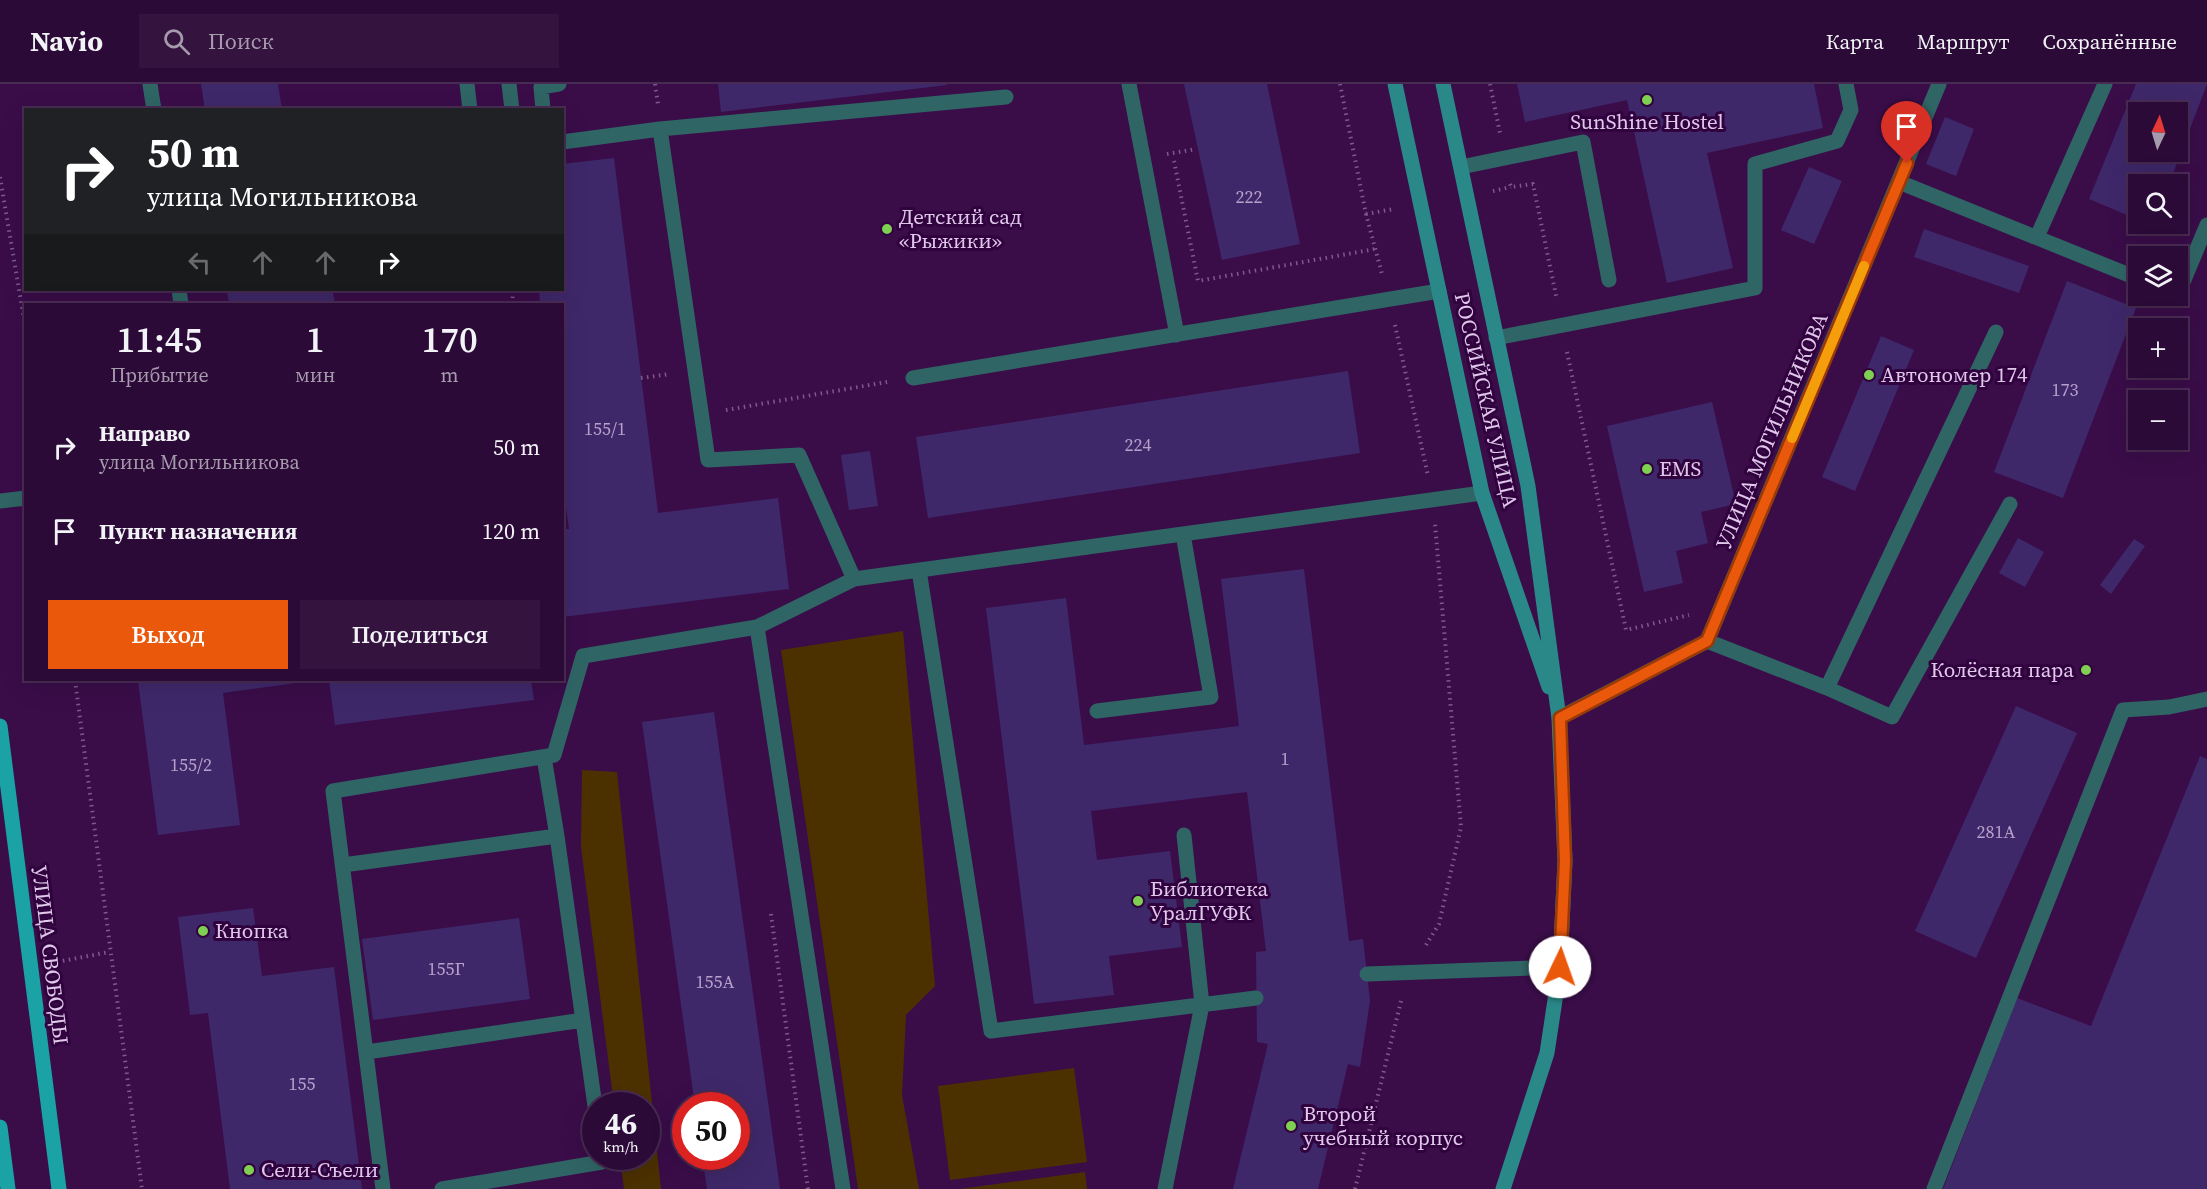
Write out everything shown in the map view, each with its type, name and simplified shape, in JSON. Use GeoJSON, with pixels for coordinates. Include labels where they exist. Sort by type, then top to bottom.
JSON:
{"type":"FeatureCollection","features":[{"type":"Feature","properties":{"kind":"main road","name":"РОССИЙСКАЯ УЛИЦА"},"geometry":{"type":"LineString","coordinates":[[1395,84],[1482,493],[1560,718]]}},
{"type":"Feature","properties":{"kind":"main road","name":"РОССИЙСКАЯ УЛИЦА"},"geometry":{"type":"LineString","coordinates":[[1443,84],[1528,486],[1560,718],[1565,861],[1560,967],[1547,1053],[1503,1189]]}},
{"type":"Feature","properties":{"kind":"main road","name":"УЛИЦА СВОБОДЫ"},"geometry":{"type":"LineString","coordinates":[[0,726],[59,1189]]}},
{"type":"Feature","properties":{"kind":"main road"},"geometry":{"type":"LineString","coordinates":[[0,1127],[5,1180]]}},
{"type":"Feature","properties":{"kind":"street"},"geometry":{"type":"LineString","coordinates":[[150,84],[154,108]]}},
{"type":"Feature","properties":{"kind":"street"},"geometry":{"type":"LineString","coordinates":[[466,84],[470,108]]}},
{"type":"Feature","properties":{"kind":"street"},"geometry":{"type":"LineString","coordinates":[[509,84],[512,108]]}},
{"type":"Feature","properties":{"kind":"street"},"geometry":{"type":"LineString","coordinates":[[543,108],[541,87],[559,84]]}},
{"type":"Feature","properties":{"kind":"street"},"geometry":{"type":"LineString","coordinates":[[1130,84],[1177,336]]}},
{"type":"Feature","properties":{"kind":"street"},"geometry":{"type":"LineString","coordinates":[[1496,338],[1755,288],[1755,164],[1837,141],[1851,110],[1846,84]]}},
{"type":"Feature","properties":{"kind":"street","name":"УЛИЦА МОГИЛЬНИКОВА"},"geometry":{"type":"LineString","coordinates":[[1707,641],[1939,84]]}},
{"type":"Feature","properties":{"kind":"street"},"geometry":{"type":"LineString","coordinates":[[2037,237],[2105,84]]}},
{"type":"Feature","properties":{"kind":"street"},"geometry":{"type":"LineString","coordinates":[[564,142],[660,129],[1006,97]]}},
{"type":"Feature","properties":{"kind":"street"},"geometry":{"type":"LineString","coordinates":[[660,129],[708,460],[800,455],[854,579]]}},
{"type":"Feature","properties":{"kind":"street"},"geometry":{"type":"LineString","coordinates":[[1461,167],[1583,142],[1609,280]]}},
{"type":"Feature","properties":{"kind":"street"},"geometry":{"type":"LineString","coordinates":[[1899,182],[2128,274]]}},
{"type":"Feature","properties":{"kind":"street"},"geometry":{"type":"LineString","coordinates":[[2188,270],[2207,225]]}},
{"type":"Feature","properties":{"kind":"street"},"geometry":{"type":"LineString","coordinates":[[912,378],[1439,291]]}},
{"type":"Feature","properties":{"kind":"street"},"geometry":{"type":"LineString","coordinates":[[1827,688],[1996,332]]}},
{"type":"Feature","properties":{"kind":"street"},"geometry":{"type":"LineString","coordinates":[[383,1189],[333,791],[554,755],[583,656],[757,627],[854,579],[1482,493]]}},
{"type":"Feature","properties":{"kind":"street"},"geometry":{"type":"LineString","coordinates":[[0,501],[24,498]]}},
{"type":"Feature","properties":{"kind":"street"},"geometry":{"type":"LineString","coordinates":[[1560,718],[1707,641],[1827,688],[1892,717],[2010,504]]}},
{"type":"Feature","properties":{"kind":"street"},"geometry":{"type":"LineString","coordinates":[[1097,711],[1210,697],[1183,534]]}},
{"type":"Feature","properties":{"kind":"street"},"geometry":{"type":"LineString","coordinates":[[919,570],[991,1031],[1256,998]]}},
{"type":"Feature","properties":{"kind":"street"},"geometry":{"type":"LineString","coordinates":[[757,627],[843,1189]]}},
{"type":"Feature","properties":{"kind":"street"},"geometry":{"type":"LineString","coordinates":[[1934,1189],[2123,710],[2169,707],[2207,699]]}},
{"type":"Feature","properties":{"kind":"street"},"geometry":{"type":"LineString","coordinates":[[544,757],[593,1092]]}},
{"type":"Feature","properties":{"kind":"street"},"geometry":{"type":"LineString","coordinates":[[1165,1189],[1202,1005],[1184,835]]}},
{"type":"Feature","properties":{"kind":"street"},"geometry":{"type":"LineString","coordinates":[[343,865],[557,836]]}},
{"type":"Feature","properties":{"kind":"street"},"geometry":{"type":"LineString","coordinates":[[1367,974],[1560,967]]}},
{"type":"Feature","properties":{"kind":"street"},"geometry":{"type":"LineString","coordinates":[[367,1052],[583,1020]]}},
{"type":"Feature","properties":{"kind":"street"},"geometry":{"type":"LineString","coordinates":[[442,1189],[582,1165]]}},
{"type":"Feature","properties":{"kind":"path"},"geometry":{"type":"LineString","coordinates":[[1340,84],[1366,214],[1390,300],[1433,500],[1461,827],[1439,924],[1408,974],[1355,1189]]}},
{"type":"Feature","properties":{"kind":"path"},"geometry":{"type":"LineString","coordinates":[[1490,84],[1511,188],[1533,183],[1626,630],[1688,617],[1693,606]]}},
{"type":"Feature","properties":{"kind":"path"},"geometry":{"type":"LineString","coordinates":[[1170,142],[1198,281],[1375,249]]}},
{"type":"Feature","properties":{"kind":"path"},"geometry":{"type":"LineString","coordinates":[[0,177],[24,319]]}},
{"type":"Feature","properties":{"kind":"path"},"geometry":{"type":"LineString","coordinates":[[702,414],[912,378]]}},
{"type":"Feature","properties":{"kind":"path"},"geometry":{"type":"LineString","coordinates":[[75,681],[142,1189]]}},
{"type":"Feature","properties":{"kind":"shaded area"},"geometry":{"type":"Polygon","coordinates":[[[903,631],[935,986],[906,1015],[902,1095],[919,1189],[858,1189],[781,650],[903,631]]]}},
{"type":"Feature","properties":{"kind":"shaded area"},"geometry":{"type":"Polygon","coordinates":[[[582,770],[617,772],[651,1092],[612,1092],[581,847],[582,770]]]}},
{"type":"Feature","properties":{"kind":"shaded area"},"geometry":{"type":"Polygon","coordinates":[[[1074,1068],[1087,1162],[950,1180],[938,1086],[1074,1068]]]}},
{"type":"Feature","properties":{"kind":"shaded area"},"geometry":{"type":"Polygon","coordinates":[[[622,1170],[659,1170],[661,1189],[624,1189],[622,1170]]]}},
{"type":"Feature","properties":{"kind":"shaded area"},"geometry":{"type":"Polygon","coordinates":[[[1085,1172],[1087,1189],[960,1189],[1085,1172]]]}},
{"type":"Feature","properties":{"kind":"building"},"geometry":{"type":"Polygon","coordinates":[[[201,84],[278,84],[282,108],[205,108],[201,84]]]}},
{"type":"Feature","properties":{"kind":"building"},"geometry":{"type":"Polygon","coordinates":[[[718,84],[947,84],[947,85],[721,112],[718,84]]]}},
{"type":"Feature","properties":{"kind":"building"},"geometry":{"type":"Polygon","coordinates":[[[1184,84],[1267,84],[1300,244],[1222,260],[1184,84]]]}},
{"type":"Feature","properties":{"kind":"building"},"geometry":{"type":"Polygon","coordinates":[[[1517,84],[1814,84],[1823,128],[1707,153],[1733,268],[1667,283],[1627,100],[1525,122],[1517,84]]]}},
{"type":"Feature","properties":{"kind":"building"},"geometry":{"type":"Polygon","coordinates":[[[2136,84],[2207,84],[2188,134],[2188,102],[2129,102],[2136,84]]]}},
{"type":"Feature","properties":{"kind":"building"},"geometry":{"type":"Polygon","coordinates":[[[2128,104],[2128,162],[2177,162],[2173,174],[2128,174],[2128,215],[2089,199],[2128,104]]]}},
{"type":"Feature","properties":{"kind":"building"},"geometry":{"type":"Polygon","coordinates":[[[1945,117],[1974,129],[1956,176],[1926,164],[1945,117]]]}},
{"type":"Feature","properties":{"kind":"building"},"geometry":{"type":"Polygon","coordinates":[[[614,158],[658,513],[778,498],[789,589],[564,617],[564,529],[569,529],[564,493],[564,303],[540,303],[539,291],[564,291],[564,164],[614,158]]]}},
{"type":"Feature","properties":{"kind":"building"},"geometry":{"type":"Polygon","coordinates":[[[1809,167],[1842,181],[1814,244],[1781,230],[1809,167]]]}},
{"type":"Feature","properties":{"kind":"building"},"geometry":{"type":"Polygon","coordinates":[[[1924,229],[2029,266],[2019,293],[1914,257],[1924,229]]]}},
{"type":"Feature","properties":{"kind":"building"},"geometry":{"type":"Polygon","coordinates":[[[2067,281],[2136,308],[2132,318],[2128,318],[2128,329],[2063,498],[1994,472],[2067,281]]]}},
{"type":"Feature","properties":{"kind":"building"},"geometry":{"type":"Polygon","coordinates":[[[227,291],[350,291],[333,293],[335,303],[229,303],[227,291]]]}},
{"type":"Feature","properties":{"kind":"building"},"geometry":{"type":"Polygon","coordinates":[[[1881,336],[1914,350],[1855,491],[1822,477],[1881,336]]]}},
{"type":"Feature","properties":{"kind":"building"},"geometry":{"type":"Polygon","coordinates":[[[1348,371],[1360,453],[928,518],[916,437],[1348,371]]]}},
{"type":"Feature","properties":{"kind":"building"},"geometry":{"type":"Polygon","coordinates":[[[1712,402],[1736,504],[1701,512],[1708,543],[1676,551],[1683,583],[1644,592],[1607,426],[1712,402]]]}},
{"type":"Feature","properties":{"kind":"building"},"geometry":{"type":"Polygon","coordinates":[[[870,451],[878,506],[849,510],[841,455],[870,451]]]}},
{"type":"Feature","properties":{"kind":"building"},"geometry":{"type":"Polygon","coordinates":[[[2018,538],[2044,552],[2025,587],[1999,573],[2018,538]]]}},
{"type":"Feature","properties":{"kind":"building"},"geometry":{"type":"Polygon","coordinates":[[[2134,539],[2145,546],[2111,594],[2100,585],[2134,539]]]}},
{"type":"Feature","properties":{"kind":"building"},"geometry":{"type":"Polygon","coordinates":[[[1304,569],[1349,941],[1363,939],[1370,1001],[1360,1067],[1348,1064],[1318,1189],[1233,1189],[1268,1044],[1257,1042],[1256,952],[1266,951],[1247,792],[1091,811],[1097,860],[1170,851],[1182,947],[1109,956],[1114,995],[1034,1004],[986,608],[1066,598],[1084,745],[1239,726],[1221,579],[1304,569]]]}},
{"type":"Feature","properties":{"kind":"building"},"geometry":{"type":"Polygon","coordinates":[[[138,681],[311,681],[223,693],[240,825],[158,835],[138,681]]]}},
{"type":"Feature","properties":{"kind":"building"},"geometry":{"type":"Polygon","coordinates":[[[329,681],[531,681],[534,700],[335,725],[329,681]]]}},
{"type":"Feature","properties":{"kind":"building"},"geometry":{"type":"Polygon","coordinates":[[[2016,706],[2077,733],[1976,958],[1915,931],[2016,706]]]}},
{"type":"Feature","properties":{"kind":"building"},"geometry":{"type":"Polygon","coordinates":[[[714,712],[780,1189],[707,1189],[704,1170],[750,1170],[750,1092],[693,1092],[642,722],[714,712]]]}},
{"type":"Feature","properties":{"kind":"building"},"geometry":{"type":"Polygon","coordinates":[[[2200,756],[2207,759],[2207,1189],[1943,1189],[2017,998],[2091,1026],[2200,756]]]}},
{"type":"Feature","properties":{"kind":"building"},"geometry":{"type":"Polygon","coordinates":[[[253,908],[262,976],[334,967],[362,1189],[230,1189],[208,1013],[190,1015],[178,917],[253,908]]]}},
{"type":"Feature","properties":{"kind":"building"},"geometry":{"type":"Polygon","coordinates":[[[519,918],[530,999],[373,1020],[362,939],[519,918]]]}},
{"type":"Feature","properties":{"kind":"slow traffic"},"geometry":{"type":"LineString","coordinates":[[1792,438],[1864,266]]}},
{"type":"Feature","properties":{"kind":"place","name":"SunShine Hostel"},"geometry":{"type":"Point","coordinates":[1647,100]}},
{"type":"Feature","properties":{"kind":"place","name":"Детский сад «Рыжики»"},"geometry":{"type":"Point","coordinates":[887,229]}},
{"type":"Feature","properties":{"kind":"place","name":"Автономер 174"},"geometry":{"type":"Point","coordinates":[1869,375]}},
{"type":"Feature","properties":{"kind":"place","name":"EMS"},"geometry":{"type":"Point","coordinates":[1647,469]}},
{"type":"Feature","properties":{"kind":"place","name":"Колёсная пара"},"geometry":{"type":"Point","coordinates":[2086,670]}},
{"type":"Feature","properties":{"kind":"place","name":"Библиотека УралГУФК"},"geometry":{"type":"Point","coordinates":[1138,901]}},
{"type":"Feature","properties":{"kind":"place","name":"Кнопка"},"geometry":{"type":"Point","coordinates":[203,931]}},
{"type":"Feature","properties":{"kind":"place","name":"Второй учебный корпус"},"geometry":{"type":"Point","coordinates":[1291,1126]}},
{"type":"Feature","properties":{"kind":"place","name":"Сели-Съели"},"geometry":{"type":"Point","coordinates":[249,1170]}},
{"type":"Feature","properties":{"kind":"route"},"geometry":{"type":"LineString","coordinates":[[1560,967],[1565,861],[1560,718],[1707,641],[1907,163]]}}]}
